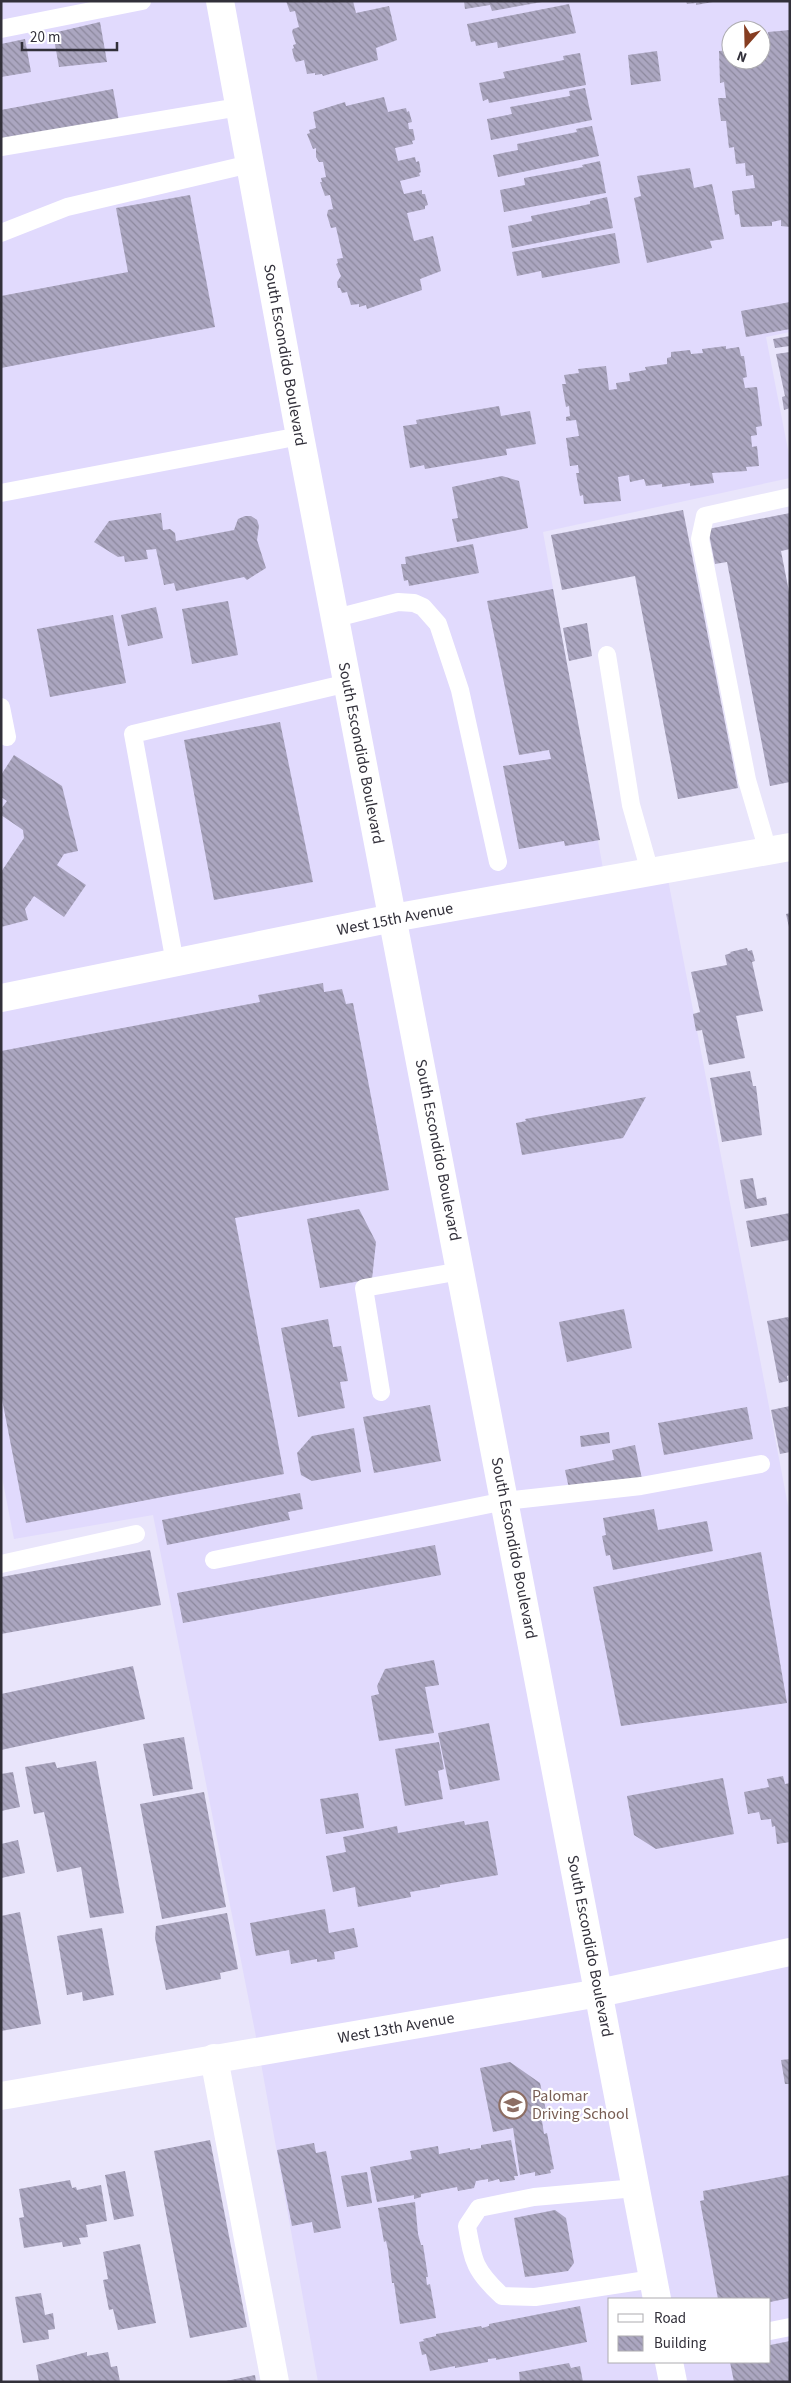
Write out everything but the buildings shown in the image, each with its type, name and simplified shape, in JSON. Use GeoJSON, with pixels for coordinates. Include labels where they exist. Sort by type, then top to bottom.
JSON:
{"type":"FeatureCollection","features":[{"type":"Feature","properties":{"kind":"main road","name":"South Escondido Boulevard"},"geometry":{"type":"LineString","coordinates":[[220,1],[300,436],[655,2289]]}},
{"type":"Feature","properties":{"kind":"main road","name":"West 15th Avenue"},"geometry":{"type":"LineString","coordinates":[[1,998],[393,918],[779,849]]}},
{"type":"Feature","properties":{"kind":"main road","name":"West 13th Avenue"},"geometry":{"type":"LineString","coordinates":[[1,2096],[599,1993],[790,1952]]}},
{"type":"Feature","properties":{"kind":"main road"},"geometry":{"type":"LineString","coordinates":[[214,2058],[275,2382]]}},
{"type":"Feature","properties":{"kind":"main road"},"geometry":{"type":"LineString","coordinates":[[670,2363],[673,2382]]}},
{"type":"Feature","properties":{"kind":"lane"},"geometry":{"type":"LineString","coordinates":[[1,29],[142,1]]}},
{"type":"Feature","properties":{"kind":"lane"},"geometry":{"type":"LineString","coordinates":[[1,147],[240,107]]}},
{"type":"Feature","properties":{"kind":"lane"},"geometry":{"type":"LineString","coordinates":[[1,233],[67,207],[250,164]]}},
{"type":"Feature","properties":{"kind":"lane"},"geometry":{"type":"LineString","coordinates":[[1,493],[300,436]]}},
{"type":"Feature","properties":{"kind":"lane"},"geometry":{"type":"LineString","coordinates":[[779,849],[747,780],[700,539],[700,529],[705,516],[790,497]]}},
{"type":"Feature","properties":{"kind":"lane"},"geometry":{"type":"LineString","coordinates":[[336,618],[398,602],[414,603],[423,607],[438,624],[460,690],[498,862]]}},
{"type":"Feature","properties":{"kind":"lane"},"geometry":{"type":"LineString","coordinates":[[607,655],[631,805],[650,872]]}},
{"type":"Feature","properties":{"kind":"lane"},"geometry":{"type":"LineString","coordinates":[[175,963],[133,734],[348,683]]}},
{"type":"Feature","properties":{"kind":"lane"},"geometry":{"type":"LineString","coordinates":[[1,707],[7,737]]}},
{"type":"Feature","properties":{"kind":"lane"},"geometry":{"type":"LineString","coordinates":[[381,1392],[364,1288],[461,1271]]}},
{"type":"Feature","properties":{"kind":"lane"},"geometry":{"type":"LineString","coordinates":[[214,1560],[505,1501],[642,1486],[761,1464]]}},
{"type":"Feature","properties":{"kind":"lane"},"geometry":{"type":"LineString","coordinates":[[1,1564],[136,1534]]}},
{"type":"Feature","properties":{"kind":"lane"},"geometry":{"type":"LineString","coordinates":[[636,2188],[534,2197],[479,2208],[466,2226],[472,2260],[484,2279],[502,2296],[535,2297],[655,2289]]}},
{"type":"Feature","properties":{"kind":"lane"},"geometry":{"type":"LineString","coordinates":[[771,2331],[790,2327]]}},
{"type":"Feature","properties":{"kind":"shaded area"},"geometry":{"type":"Polygon","coordinates":[[[1,1],[790,1],[790,332],[766,337],[790,460],[790,478],[543,532],[605,880],[666,869],[790,1516],[790,2382],[318,2382],[259,2052],[153,1515],[14,1539],[1,1472],[1,1]]]}},
{"type":"Feature","properties":{"kind":"place","name":"Palomar Driving School"},"geometry":{"type":"Point","coordinates":[513,2105]}}]}
